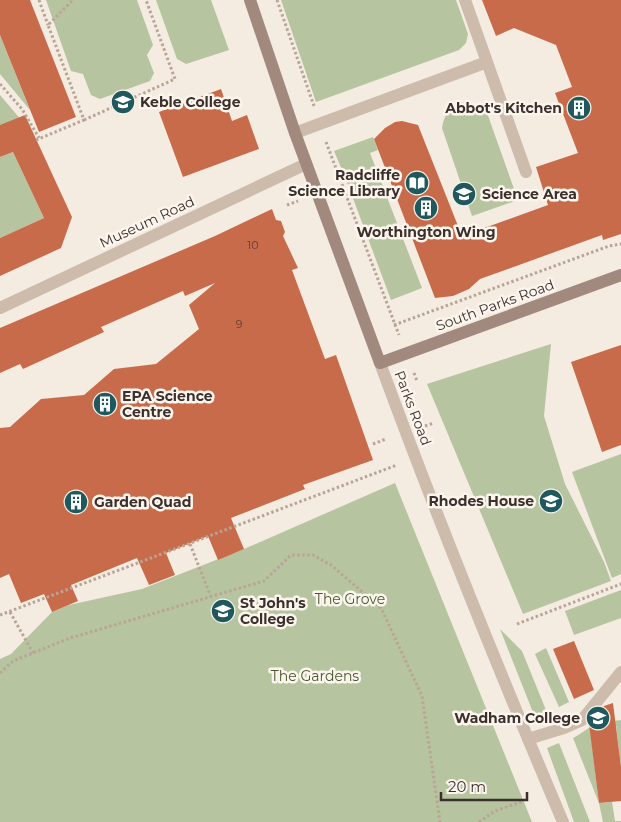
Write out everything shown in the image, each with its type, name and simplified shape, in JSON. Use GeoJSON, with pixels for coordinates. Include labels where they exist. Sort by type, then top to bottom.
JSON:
{"type":"FeatureCollection","features":[{"type":"Feature","properties":{"kind":"street","name":"Parks Road"},"geometry":{"type":"LineString","coordinates":[[250,0],[306,164],[416,458],[563,822]]}},
{"type":"Feature","properties":{"kind":"street"},"geometry":{"type":"LineString","coordinates":[[465,0],[526,172]]}},
{"type":"Feature","properties":{"kind":"street"},"geometry":{"type":"LineString","coordinates":[[295,132],[487,62]]}},
{"type":"Feature","properties":{"kind":"street","name":"Museum Road"},"geometry":{"type":"LineString","coordinates":[[0,308],[306,164]]}},
{"type":"Feature","properties":{"kind":"street","name":"South Parks Road"},"geometry":{"type":"LineString","coordinates":[[380,363],[621,275]]}},
{"type":"Feature","properties":{"kind":"street"},"geometry":{"type":"LineString","coordinates":[[528,739],[564,728],[582,720],[621,672]]}},
{"type":"Feature","properties":{"kind":"path"},"geometry":{"type":"LineString","coordinates":[[39,0],[84,120]]}},
{"type":"Feature","properties":{"kind":"path"},"geometry":{"type":"LineString","coordinates":[[48,25],[73,0]]}},
{"type":"Feature","properties":{"kind":"path"},"geometry":{"type":"LineString","coordinates":[[0,84],[22,109],[38,139],[175,80],[146,0]]}},
{"type":"Feature","properties":{"kind":"path"},"geometry":{"type":"LineString","coordinates":[[276,0],[394,325],[621,244]]}},
{"type":"Feature","properties":{"kind":"path"},"geometry":{"type":"LineString","coordinates":[[0,615],[416,458]]}},
{"type":"Feature","properties":{"kind":"path"},"geometry":{"type":"LineString","coordinates":[[190,544],[211,597]]}},
{"type":"Feature","properties":{"kind":"path"},"geometry":{"type":"LineString","coordinates":[[0,673],[13,661],[70,638],[264,581],[291,555],[313,555],[331,565],[381,608],[422,696],[440,822]]}},
{"type":"Feature","properties":{"kind":"path"},"geometry":{"type":"LineString","coordinates":[[517,624],[621,584]]}},
{"type":"Feature","properties":{"kind":"path"},"geometry":{"type":"LineString","coordinates":[[10,612],[33,653]]}},
{"type":"Feature","properties":{"kind":"path"},"geometry":{"type":"LineString","coordinates":[[479,822],[495,811],[524,801]]}},
{"type":"Feature","properties":{"kind":"green space"},"geometry":{"type":"Polygon","coordinates":[[[46,0],[137,0],[153,45],[147,55],[154,73],[150,81],[100,99],[91,95],[83,74],[71,71],[46,0]]]}},
{"type":"Feature","properties":{"kind":"green space"},"geometry":{"type":"Polygon","coordinates":[[[156,0],[211,0],[229,50],[186,64],[177,59],[156,0]]]}},
{"type":"Feature","properties":{"kind":"green space"},"geometry":{"type":"Polygon","coordinates":[[[281,0],[456,0],[468,34],[466,43],[459,50],[316,102],[281,0]]]}},
{"type":"Feature","properties":{"kind":"green space"},"geometry":{"type":"Polygon","coordinates":[[[0,35],[30,110],[0,74],[0,35]]]}},
{"type":"Feature","properties":{"kind":"green space"},"geometry":{"type":"Polygon","coordinates":[[[0,95],[34,135],[0,125],[0,95]]]}},
{"type":"Feature","properties":{"kind":"green space"},"geometry":{"type":"Polygon","coordinates":[[[466,102],[477,106],[487,113],[518,200],[472,216],[442,128],[444,118],[449,111],[466,102]]]}},
{"type":"Feature","properties":{"kind":"green space"},"geometry":{"type":"Polygon","coordinates":[[[373,137],[378,150],[370,153],[422,288],[391,300],[334,151],[373,137]]]}},
{"type":"Feature","properties":{"kind":"green space"},"geometry":{"type":"Polygon","coordinates":[[[13,152],[44,218],[0,238],[0,157],[13,152]]]}},
{"type":"Feature","properties":{"kind":"green space"},"geometry":{"type":"Polygon","coordinates":[[[551,344],[544,416],[565,484],[604,562],[611,581],[523,614],[427,384],[551,344]]]}},
{"type":"Feature","properties":{"kind":"green space"},"geometry":{"type":"Polygon","coordinates":[[[621,454],[621,574],[612,578],[572,472],[621,454]]]}},
{"type":"Feature","properties":{"kind":"green space","name":"The Gardens"},"geometry":{"type":"Polygon","coordinates":[[[395,483],[532,822],[0,822],[0,659],[11,654],[52,612],[69,605],[142,589],[244,549],[395,483]]]}},
{"type":"Feature","properties":{"kind":"green space"},"geometry":{"type":"Polygon","coordinates":[[[621,590],[621,618],[574,635],[565,611],[621,590]]]}},
{"type":"Feature","properties":{"kind":"green space"},"geometry":{"type":"Polygon","coordinates":[[[500,629],[522,651],[548,715],[536,720],[500,629]]]}},
{"type":"Feature","properties":{"kind":"green space"},"geometry":{"type":"Polygon","coordinates":[[[546,648],[569,702],[559,707],[535,654],[546,648]]]}},
{"type":"Feature","properties":{"kind":"green space"},"geometry":{"type":"Polygon","coordinates":[[[621,720],[621,767],[616,725],[590,728],[599,803],[573,738],[595,725],[621,720]]]}},
{"type":"Feature","properties":{"kind":"green space"},"geometry":{"type":"Polygon","coordinates":[[[559,743],[590,822],[574,822],[547,748],[559,743]]]}},
{"type":"Feature","properties":{"kind":"green space"},"geometry":{"type":"Polygon","coordinates":[[[612,802],[615,821],[621,822],[603,822],[599,803],[612,802]]]}},
{"type":"Feature","properties":{"kind":"building"},"geometry":{"type":"Polygon","coordinates":[[[0,0],[30,0],[76,117],[39,132],[0,35],[0,0]]]}},
{"type":"Feature","properties":{"kind":"building"},"geometry":{"type":"Polygon","coordinates":[[[482,0],[621,0],[621,234],[603,240],[602,235],[480,279],[469,289],[453,296],[435,298],[374,139],[385,128],[395,122],[402,121],[418,125],[462,236],[548,205],[536,167],[578,153],[555,93],[572,87],[556,45],[514,28],[496,36],[482,0]]]}},
{"type":"Feature","properties":{"kind":"building"},"geometry":{"type":"Polygon","coordinates":[[[221,89],[232,121],[247,115],[259,149],[183,177],[159,112],[221,89]]]}},
{"type":"Feature","properties":{"kind":"building"},"geometry":{"type":"Polygon","coordinates":[[[25,115],[72,217],[61,248],[0,276],[0,238],[44,218],[13,152],[0,157],[0,125],[25,115]]]}},
{"type":"Feature","properties":{"kind":"building"},"geometry":{"type":"Polygon","coordinates":[[[272,209],[276,220],[281,221],[285,232],[283,236],[298,268],[292,270],[325,359],[336,355],[373,460],[303,485],[305,489],[231,518],[244,549],[218,560],[208,536],[166,553],[175,575],[149,585],[137,558],[71,585],[78,601],[52,612],[44,594],[21,603],[9,574],[0,578],[0,428],[10,427],[41,399],[84,395],[114,369],[156,364],[199,329],[189,305],[215,283],[185,296],[183,291],[101,327],[104,332],[23,369],[20,364],[0,373],[0,328],[215,236],[272,209]]]}},
{"type":"Feature","properties":{"kind":"building"},"geometry":{"type":"Polygon","coordinates":[[[621,345],[621,445],[602,452],[571,362],[621,345]]]}},
{"type":"Feature","properties":{"kind":"building"},"geometry":{"type":"Polygon","coordinates":[[[574,641],[594,690],[574,699],[553,649],[574,641]]]}},
{"type":"Feature","properties":{"kind":"building"},"geometry":{"type":"Polygon","coordinates":[[[613,703],[621,767],[621,801],[599,803],[589,724],[604,706],[613,703]]]}},
{"type":"Feature","properties":{"kind":"place","name":"Keble College"},"geometry":{"type":"Point","coordinates":[123,102]}},
{"type":"Feature","properties":{"kind":"place","name":"Abbot's Kitchen"},"geometry":{"type":"Point","coordinates":[579,108]}},
{"type":"Feature","properties":{"kind":"place","name":"Radcliffe Science Library"},"geometry":{"type":"Point","coordinates":[417,183]}},
{"type":"Feature","properties":{"kind":"place","name":"Science Area"},"geometry":{"type":"Point","coordinates":[464,194]}},
{"type":"Feature","properties":{"kind":"place","name":"Worthington Wing"},"geometry":{"type":"Point","coordinates":[426,208]}},
{"type":"Feature","properties":{"kind":"place","name":"EPA Science Centre"},"geometry":{"type":"Point","coordinates":[105,404]}},
{"type":"Feature","properties":{"kind":"place","name":"Rhodes House"},"geometry":{"type":"Point","coordinates":[551,501]}},
{"type":"Feature","properties":{"kind":"place","name":"Garden Quad"},"geometry":{"type":"Point","coordinates":[76,502]}},
{"type":"Feature","properties":{"kind":"place","name":"St John's College"},"geometry":{"type":"Point","coordinates":[223,611]}},
{"type":"Feature","properties":{"kind":"place","name":"Wadham College"},"geometry":{"type":"Point","coordinates":[598,718]}},
{"type":"Feature","properties":{"kind":"park label","name":"The Grove"},"geometry":{"type":"Point","coordinates":[350,599]}}]}
